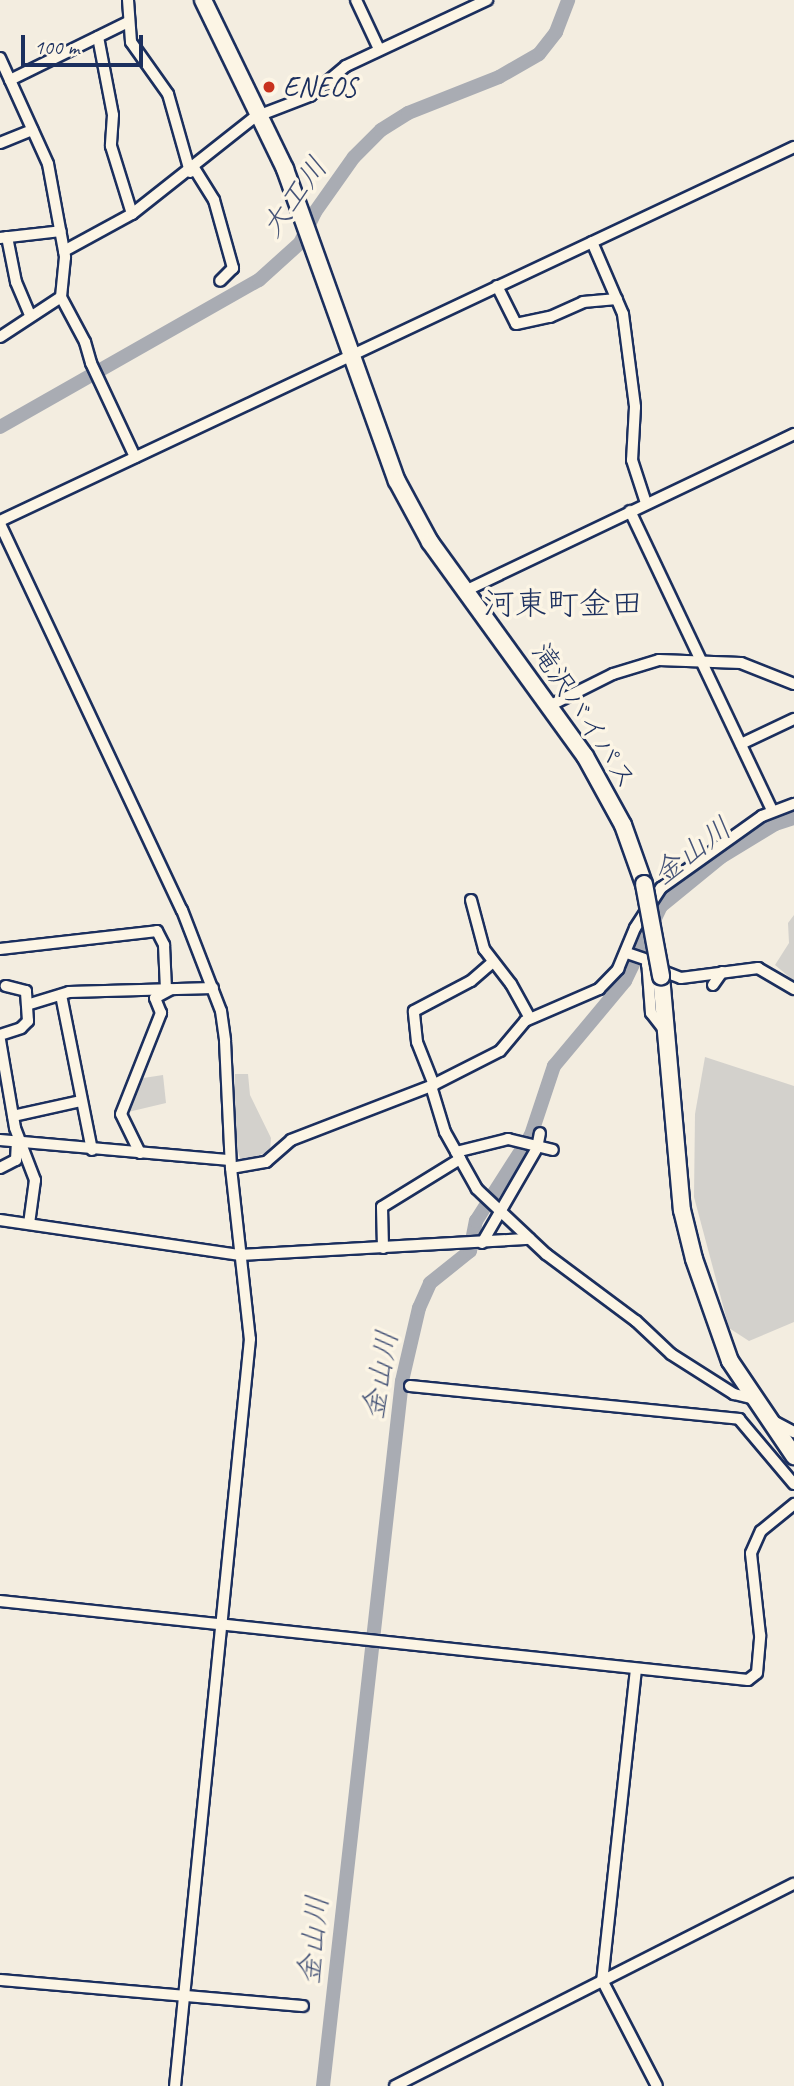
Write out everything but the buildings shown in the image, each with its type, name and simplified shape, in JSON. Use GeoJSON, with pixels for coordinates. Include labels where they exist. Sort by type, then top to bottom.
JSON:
{"type":"FeatureCollection","features":[{"type":"Feature","properties":{"kind":"highway","name":"滝沢バイパス"},"geometry":{"type":"LineString","coordinates":[[203,0],[261,115],[298,201],[349,355],[397,481],[430,542],[551,705],[613,805],[644,884],[661,976],[688,1240],[711,1317],[752,1398],[794,1456]]}},
{"type":"Feature","properties":{"kind":"street"},"geometry":{"type":"LineString","coordinates":[[128,0],[131,42],[168,94],[192,170],[218,210],[233,268],[220,281]]}},
{"type":"Feature","properties":{"kind":"street"},"geometry":{"type":"LineString","coordinates":[[356,0],[379,49]]}},
{"type":"Feature","properties":{"kind":"street"},"geometry":{"type":"LineString","coordinates":[[64,251],[132,214],[261,115],[310,96],[335,73],[379,49],[487,0]]}},
{"type":"Feature","properties":{"kind":"street"},"geometry":{"type":"LineString","coordinates":[[10,80],[128,22]]}},
{"type":"Feature","properties":{"kind":"street"},"geometry":{"type":"LineString","coordinates":[[98,37],[113,115],[111,146],[132,214]]}},
{"type":"Feature","properties":{"kind":"street"},"geometry":{"type":"LineString","coordinates":[[0,58],[50,171],[64,251],[61,297],[135,457]]}},
{"type":"Feature","properties":{"kind":"street"},"geometry":{"type":"LineString","coordinates":[[0,143],[33,130]]}},
{"type":"Feature","properties":{"kind":"street"},"geometry":{"type":"LineString","coordinates":[[175,2086],[225,1624],[250,1339],[231,1164],[225,1041],[213,988],[182,909],[0,522],[794,147]]}},
{"type":"Feature","properties":{"kind":"street"},"geometry":{"type":"LineString","coordinates":[[30,315],[16,282],[4,237],[61,231]]}},
{"type":"Feature","properties":{"kind":"street"},"geometry":{"type":"LineString","coordinates":[[592,242],[625,323],[635,408],[632,460],[646,503]]}},
{"type":"Feature","properties":{"kind":"street"},"geometry":{"type":"LineString","coordinates":[[497,286],[516,324],[533,322],[583,302],[617,299]]}},
{"type":"Feature","properties":{"kind":"street"},"geometry":{"type":"LineString","coordinates":[[0,337],[61,297]]}},
{"type":"Feature","properties":{"kind":"street"},"geometry":{"type":"LineString","coordinates":[[465,591],[794,434]]}},
{"type":"Feature","properties":{"kind":"street"},"geometry":{"type":"LineString","coordinates":[[630,511],[772,810]]}},
{"type":"Feature","properties":{"kind":"street"},"geometry":{"type":"LineString","coordinates":[[551,705],[612,674],[659,660],[700,658],[741,663],[794,684]]}},
{"type":"Feature","properties":{"kind":"street"},"geometry":{"type":"LineString","coordinates":[[741,744],[794,719]]}},
{"type":"Feature","properties":{"kind":"street"},"geometry":{"type":"LineString","coordinates":[[0,1140],[231,1164],[266,1162],[291,1140],[433,1086],[500,1051],[516,1027],[530,1018],[599,989],[627,953],[635,928],[661,888],[772,810],[794,804]]}},
{"type":"Feature","properties":{"kind":"street"},"geometry":{"type":"LineString","coordinates":[[471,900],[480,940],[530,1018]]}},
{"type":"Feature","properties":{"kind":"street"},"geometry":{"type":"LineString","coordinates":[[0,949],[157,931],[164,945],[168,989]]}},
{"type":"Feature","properties":{"kind":"street"},"geometry":{"type":"LineString","coordinates":[[627,953],[647,960],[651,1013],[666,1032]]}},
{"type":"Feature","properties":{"kind":"street"},"geometry":{"type":"LineString","coordinates":[[493,962],[471,981],[414,1011],[417,1042],[433,1086],[438,1116],[477,1189],[530,1238],[682,1362],[734,1394],[752,1398]]}},
{"type":"Feature","properties":{"kind":"street"},"geometry":{"type":"LineString","coordinates":[[647,965],[681,978],[758,968],[794,989]]}},
{"type":"Feature","properties":{"kind":"street"},"geometry":{"type":"LineString","coordinates":[[713,985],[722,972]]}},
{"type":"Feature","properties":{"kind":"street"},"geometry":{"type":"LineString","coordinates":[[6,986],[26,991],[30,1004],[26,1025],[0,1037],[18,1140],[35,1180],[29,1224]]}},
{"type":"Feature","properties":{"kind":"street"},"geometry":{"type":"LineString","coordinates":[[30,1004],[61,995],[213,988]]}},
{"type":"Feature","properties":{"kind":"street"},"geometry":{"type":"LineString","coordinates":[[140,1153],[121,1114],[161,1013],[154,1000],[168,989]]}},
{"type":"Feature","properties":{"kind":"street"},"geometry":{"type":"LineString","coordinates":[[61,995],[92,1150]]}},
{"type":"Feature","properties":{"kind":"street"},"geometry":{"type":"LineString","coordinates":[[13,1116],[81,1101]]}},
{"type":"Feature","properties":{"kind":"street"},"geometry":{"type":"LineString","coordinates":[[482,1243],[498,1209],[537,1148],[540,1133]]}},
{"type":"Feature","properties":{"kind":"street"},"geometry":{"type":"LineString","coordinates":[[383,1248],[382,1207],[458,1155],[508,1139],[553,1150]]}},
{"type":"Feature","properties":{"kind":"street"},"geometry":{"type":"LineString","coordinates":[[0,1168],[16,1160],[18,1140]]}},
{"type":"Feature","properties":{"kind":"street"},"geometry":{"type":"LineString","coordinates":[[0,1220],[240,1255],[482,1243],[530,1238]]}},
{"type":"Feature","properties":{"kind":"street"},"geometry":{"type":"LineString","coordinates":[[410,1385],[739,1419],[794,1484]]}},
{"type":"Feature","properties":{"kind":"street"},"geometry":{"type":"LineString","coordinates":[[764,1417],[794,1432]]}},
{"type":"Feature","properties":{"kind":"street"},"geometry":{"type":"LineString","coordinates":[[0,1601],[748,1680],[754,1677],[760,1634],[751,1553],[761,1531],[794,1504]]}},
{"type":"Feature","properties":{"kind":"street"},"geometry":{"type":"LineString","coordinates":[[636,1669],[602,1980],[657,2086]]}},
{"type":"Feature","properties":{"kind":"street"},"geometry":{"type":"LineString","coordinates":[[395,2086],[794,1884]]}},
{"type":"Feature","properties":{"kind":"street"},"geometry":{"type":"LineString","coordinates":[[0,1980],[303,2006]]}},
{"type":"Feature","properties":{"kind":"shaded area"},"geometry":{"type":"Polygon","coordinates":[[[794,915],[794,981],[775,965],[789,943],[788,923],[794,915]]]}},
{"type":"Feature","properties":{"kind":"shaded area"},"geometry":{"type":"Polygon","coordinates":[[[705,1057],[794,1086],[794,1322],[749,1341],[729,1328],[694,1197],[695,1114],[705,1057]]]}},
{"type":"Feature","properties":{"kind":"shaded area"},"geometry":{"type":"Polygon","coordinates":[[[235,1074],[248,1074],[250,1095],[271,1138],[270,1151],[241,1162],[232,1129],[235,1074]]]}},
{"type":"Feature","properties":{"kind":"shaded area"},"geometry":{"type":"Polygon","coordinates":[[[163,1075],[166,1103],[124,1113],[137,1079],[163,1075]]]}},
{"type":"Feature","properties":{"kind":"waterway","name":"大工川"},"geometry":{"type":"LineString","coordinates":[[0,427],[259,280],[300,243],[315,212],[354,157],[381,130],[408,113],[499,77],[539,54],[556,32],[568,0]]}},
{"type":"Feature","properties":{"kind":"waterway","name":"金山川"},"geometry":{"type":"LineString","coordinates":[[323,2086],[402,1381],[419,1308],[430,1283],[470,1251],[476,1221],[531,1135],[554,1066],[625,981],[661,906],[721,857],[775,824],[794,818]]}},
{"type":"Feature","properties":{"kind":"place","name":"ENEOS"},"geometry":{"type":"Point","coordinates":[269,87]}},
{"type":"Feature","properties":{"kind":"district","name":"河東町金田"},"geometry":{"type":"Point","coordinates":[563,604]}}]}
